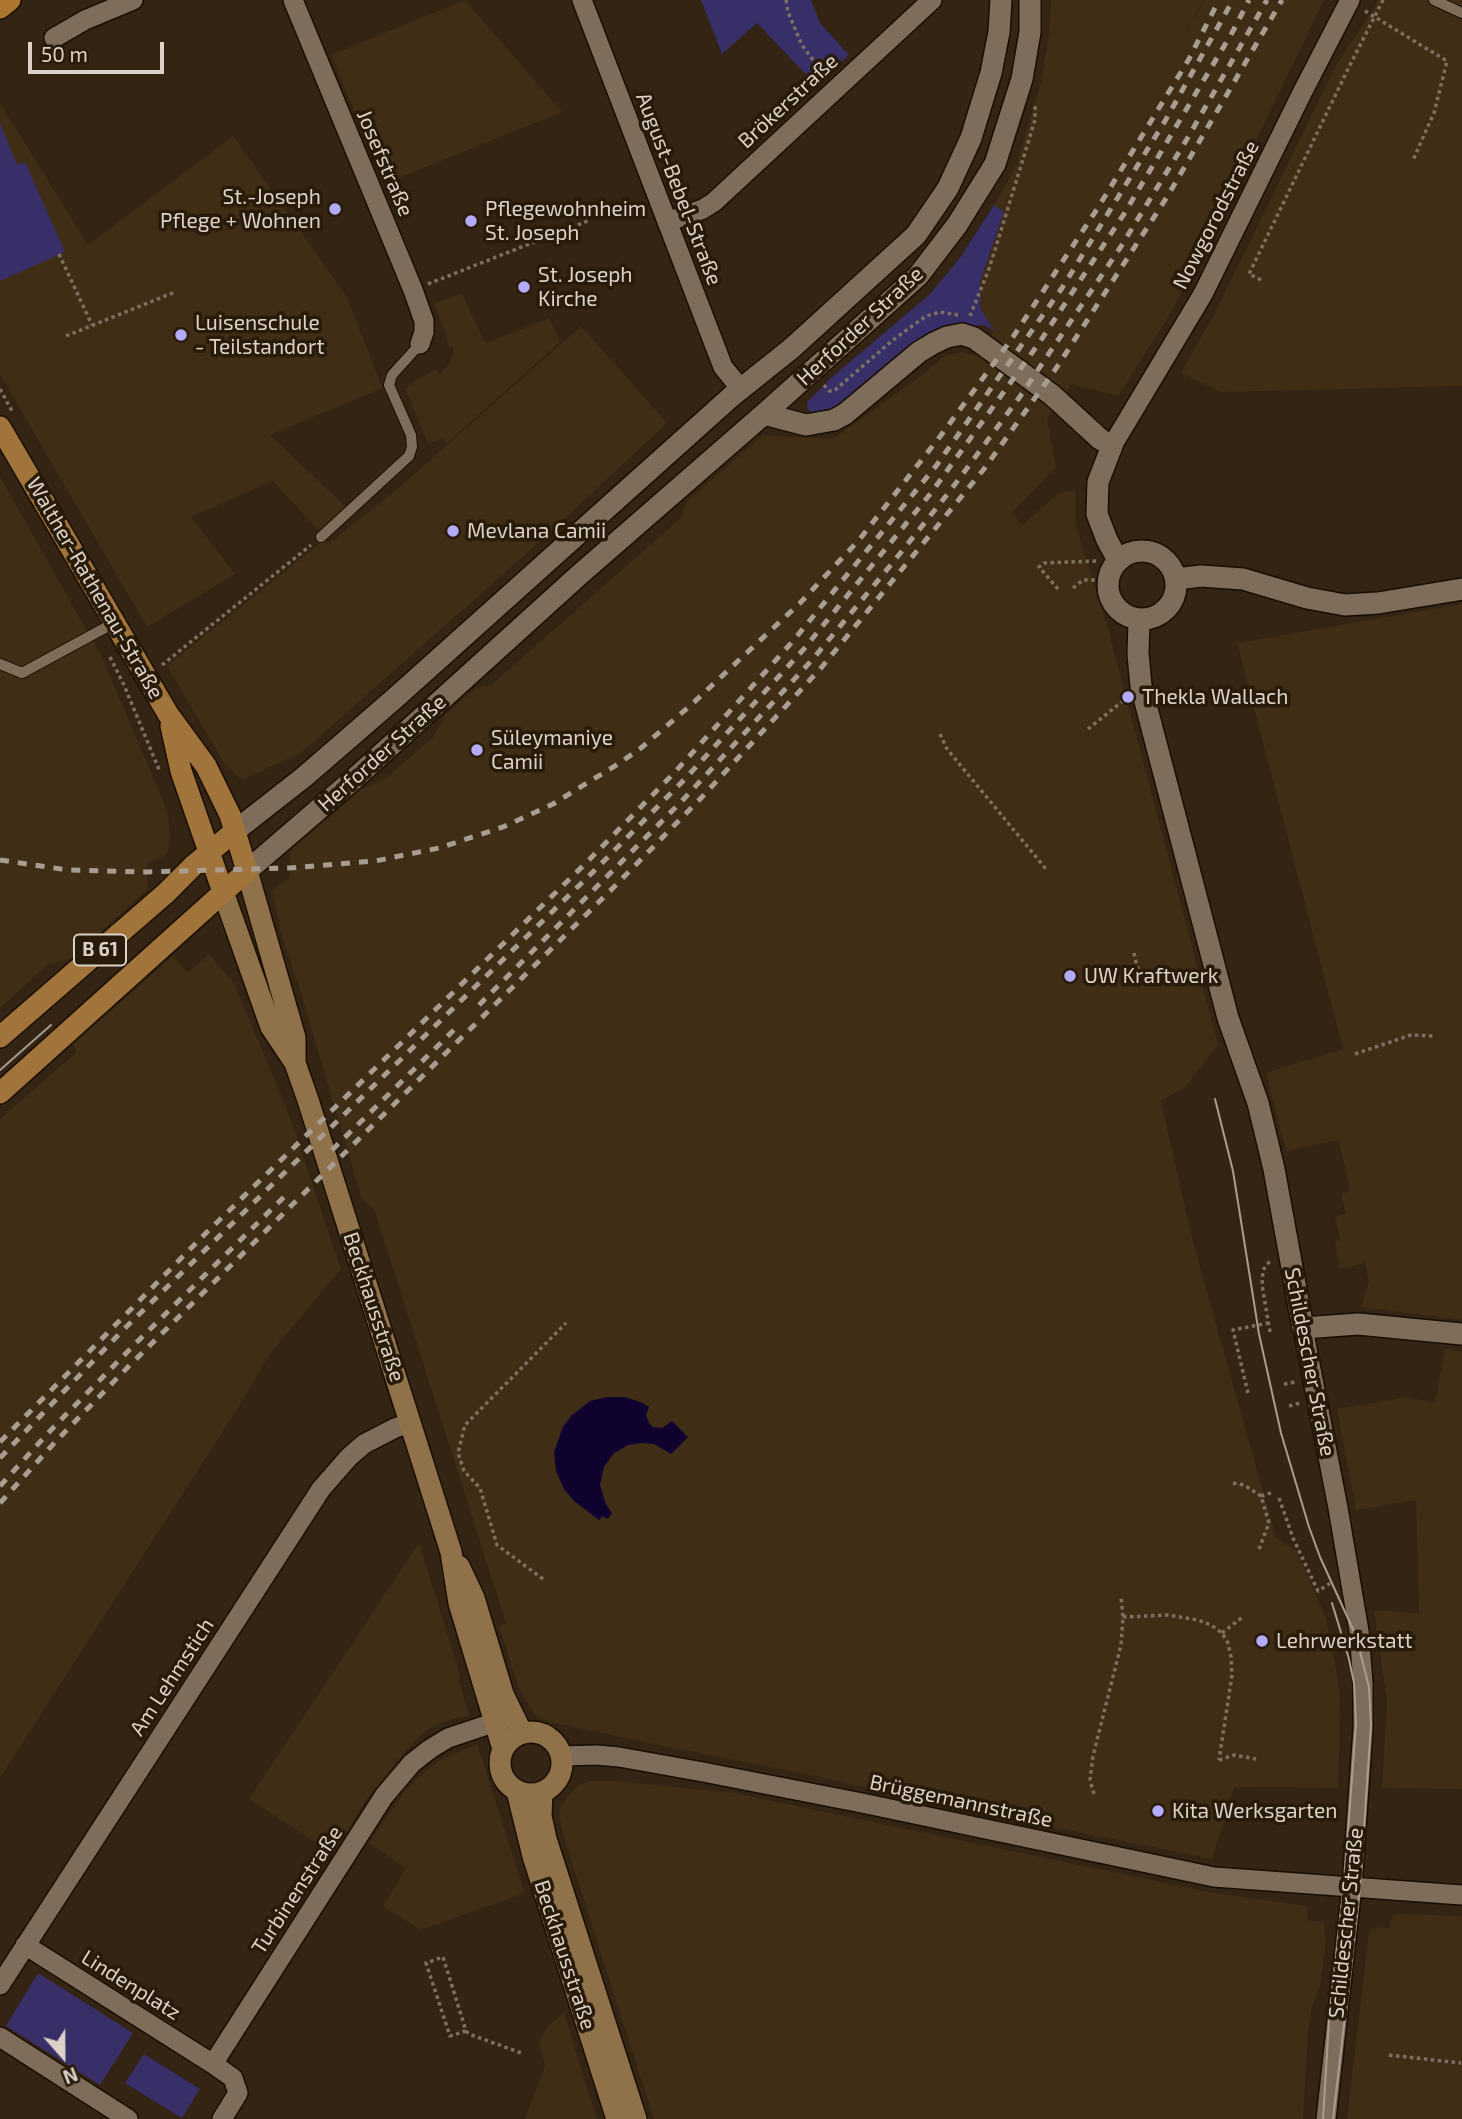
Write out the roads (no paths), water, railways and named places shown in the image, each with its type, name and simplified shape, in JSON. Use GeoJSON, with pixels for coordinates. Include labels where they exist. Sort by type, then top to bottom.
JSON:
{"type":"FeatureCollection","features":[{"type":"Feature","properties":{"kind":"highway"},"geometry":{"type":"LineString","coordinates":[[0,8],[10,0]]}},
{"type":"Feature","properties":{"kind":"main road","name":"Walther-Rathenau-Straße"},"geometry":{"type":"LineString","coordinates":[[0,427],[168,714],[206,766],[224,801],[247,872]]}},
{"type":"Feature","properties":{"kind":"main road","name":"Walther-Rathenau-Straße"},"geometry":{"type":"LineString","coordinates":[[168,714],[181,771],[210,851]]}},
{"type":"Feature","properties":{"kind":"main road","name":"Herforder Straße"},"geometry":{"type":"LineString","coordinates":[[0,1037],[235,831]]}},
{"type":"Feature","properties":{"kind":"main road","name":"Beckhausstraße"},"geometry":{"type":"LineString","coordinates":[[210,851],[271,1027],[295,1062],[451,1552],[459,1603],[503,1749]]}},
{"type":"Feature","properties":{"kind":"main road","name":"Herforder Straße"},"geometry":{"type":"LineString","coordinates":[[0,1093],[247,872]]}},
{"type":"Feature","properties":{"kind":"main road","name":"Beckhausstraße"},"geometry":{"type":"LineString","coordinates":[[247,872],[295,1038],[295,1062]]}},
{"type":"Feature","properties":{"kind":"main road","name":"Beckhausstraße"},"geometry":{"type":"LineString","coordinates":[[451,1552],[474,1598],[503,1694],[522,1733]]}},
{"type":"Feature","properties":{"kind":"main road"},"geometry":{"type":"LineString","coordinates":[[532,1732],[551,1738],[562,1756],[560,1776],[542,1793],[528,1794],[517,1791],[505,1781],[501,1772],[503,1749],[522,1733],[532,1732]]}},
{"type":"Feature","properties":{"kind":"main road","name":"Beckhausstraße"},"geometry":{"type":"LineString","coordinates":[[517,1791],[533,1856],[617,2119]]}},
{"type":"Feature","properties":{"kind":"main road","name":"Beckhausstraße"},"geometry":{"type":"LineString","coordinates":[[542,1793],[541,1816],[546,1839],[636,2119]]}},
{"type":"Feature","properties":{"kind":"street"},"geometry":{"type":"LineString","coordinates":[[54,38],[85,20],[133,0]]}},
{"type":"Feature","properties":{"kind":"street","name":"Josefstraße"},"geometry":{"type":"LineString","coordinates":[[293,0],[413,290],[424,321],[420,344]]}},
{"type":"Feature","properties":{"kind":"street","name":"August-Bebel-Straße"},"geometry":{"type":"LineString","coordinates":[[582,0],[723,367],[741,389]]}},
{"type":"Feature","properties":{"kind":"street","name":"Brökerstraße"},"geometry":{"type":"LineString","coordinates":[[667,222],[703,209],[714,202],[932,0]]}},
{"type":"Feature","properties":{"kind":"street","name":"Herforder Straße"},"geometry":{"type":"LineString","coordinates":[[235,831],[335,750],[741,389],[792,348],[916,235],[942,197],[971,138],[983,103],[999,32],[1001,0]]}},
{"type":"Feature","properties":{"kind":"street","name":"Herforder Straße"},"geometry":{"type":"LineString","coordinates":[[247,872],[918,275],[957,225],[995,164],[1023,79],[1030,32],[1030,0]]}},
{"type":"Feature","properties":{"kind":"street","name":"Nowgorodstraße"},"geometry":{"type":"LineString","coordinates":[[1112,446],[1203,293],[1350,1]]}},
{"type":"Feature","properties":{"kind":"street"},"geometry":{"type":"LineString","coordinates":[[741,389],[764,414],[806,425],[834,420],[845,414],[919,352],[947,337],[962,334],[974,338],[1052,395],[1100,439],[1112,446],[1098,482],[1097,497],[1101,525],[1118,560]]}},
{"type":"Feature","properties":{"kind":"street"},"geometry":{"type":"LineString","coordinates":[[578,576],[581,560],[594,541],[595,535],[588,525]]}},
{"type":"Feature","properties":{"kind":"street"},"geometry":{"type":"LineString","coordinates":[[1139,551],[1152,552],[1163,558],[1172,567],[1176,579],[1172,604],[1152,619],[1139,620],[1122,613],[1110,598],[1108,580],[1111,570],[1118,560],[1139,551]]}},
{"type":"Feature","properties":{"kind":"street"},"geometry":{"type":"LineString","coordinates":[[1176,579],[1201,576],[1243,579],[1307,598],[1345,605],[1378,603],[1462,589]]}},
{"type":"Feature","properties":{"kind":"street","name":"Schildescher Straße"},"geometry":{"type":"LineString","coordinates":[[1139,620],[1141,685],[1228,1018],[1258,1103],[1272,1161],[1338,1508],[1361,1652],[1364,1706],[1352,1886],[1326,2119]]}},
{"type":"Feature","properties":{"kind":"street"},"geometry":{"type":"LineString","coordinates":[[1303,1328],[1358,1324],[1462,1334]]}},
{"type":"Feature","properties":{"kind":"street","name":"Am Lehmstich"},"geometry":{"type":"LineString","coordinates":[[0,1985],[321,1489],[340,1466],[364,1444],[410,1423]]}},
{"type":"Feature","properties":{"kind":"street","name":"Turbinenstraße"},"geometry":{"type":"LineString","coordinates":[[213,2064],[397,1779],[412,1763],[439,1744],[496,1722]]}},
{"type":"Feature","properties":{"kind":"street","name":"Brüggemannstraße"},"geometry":{"type":"LineString","coordinates":[[562,1756],[607,1755],[704,1772],[1214,1877],[1462,1895]]}},
{"type":"Feature","properties":{"kind":"street","name":"Lindenplatz"},"geometry":{"type":"LineString","coordinates":[[25,1945],[213,2064]]}},
{"type":"Feature","properties":{"kind":"street"},"geometry":{"type":"LineString","coordinates":[[0,2037],[128,2119]]}},
{"type":"Feature","properties":{"kind":"street"},"geometry":{"type":"LineString","coordinates":[[213,2064],[233,2077],[238,2093],[222,2119]]}},
{"type":"Feature","properties":{"kind":"lane"},"geometry":{"type":"LineString","coordinates":[[1434,0],[1462,13]]}},
{"type":"Feature","properties":{"kind":"lane"},"geometry":{"type":"LineString","coordinates":[[321,537],[409,456],[412,447],[411,435],[389,385],[392,375],[420,344]]}},
{"type":"Feature","properties":{"kind":"lane"},"geometry":{"type":"LineString","coordinates":[[0,664],[22,673],[115,622]]}},
{"type":"Feature","properties":{"kind":"tram line"},"geometry":{"type":"LineString","coordinates":[[0,1070],[51,1025]]}},
{"type":"Feature","properties":{"kind":"tram line"},"geometry":{"type":"LineString","coordinates":[[1215,1099],[1233,1171],[1259,1334],[1281,1433],[1320,1557],[1356,1636],[1369,1687],[1371,1725],[1360,1887],[1333,2119]]}},
{"type":"Feature","properties":{"kind":"tram line"},"geometry":{"type":"LineString","coordinates":[[1323,2119],[1329,2020],[1344,1886],[1356,1723],[1354,1683],[1332,1603]]}},
{"type":"Feature","properties":{"kind":"railway"},"geometry":{"type":"LineString","coordinates":[[0,860],[68,870],[147,872],[289,868],[375,861],[439,848],[503,827],[553,804],[641,748],[800,603],[859,540],[942,434],[1013,337],[1099,206],[1189,59],[1219,0]]}},
{"type":"Feature","properties":{"kind":"railway"},"geometry":{"type":"LineString","coordinates":[[0,1442],[204,1235],[587,862],[675,772],[793,641],[936,466],[1062,288],[1165,121],[1233,0]]}},
{"type":"Feature","properties":{"kind":"railway"},"geometry":{"type":"LineString","coordinates":[[0,1458],[122,1331],[595,870],[684,780],[803,650],[931,493],[1039,343],[1124,214],[1249,0]]}},
{"type":"Feature","properties":{"kind":"railway"},"geometry":{"type":"LineString","coordinates":[[479,1005],[681,802],[812,660],[950,491],[1019,398],[1120,248],[1267,0]]}},
{"type":"Feature","properties":{"kind":"railway"},"geometry":{"type":"LineString","coordinates":[[0,1503],[129,1366],[612,889],[702,797],[821,668],[984,469],[1055,370],[1167,197],[1282,0]]}},
{"type":"Feature","properties":{"kind":"railway"},"geometry":{"type":"LineString","coordinates":[[332,1150],[459,1025]]}},
{"type":"Feature","properties":{"kind":"railway"},"geometry":{"type":"LineString","coordinates":[[0,1486],[136,1343],[289,1192]]}},
{"type":"Feature","properties":{"kind":"place","name":"St.-Joseph Pflege + Wohnen"},"geometry":{"type":"Point","coordinates":[335,209]}},
{"type":"Feature","properties":{"kind":"place","name":"Pflegewohnheim St. Joseph"},"geometry":{"type":"Point","coordinates":[471,221]}},
{"type":"Feature","properties":{"kind":"place","name":"St. Joseph Kirche"},"geometry":{"type":"Point","coordinates":[524,287]}},
{"type":"Feature","properties":{"kind":"place","name":"Luisenschule - Teilstandort"},"geometry":{"type":"Point","coordinates":[181,335]}},
{"type":"Feature","properties":{"kind":"place","name":"Mevlana Camii"},"geometry":{"type":"Point","coordinates":[453,531]}},
{"type":"Feature","properties":{"kind":"place","name":"Thekla Wallach"},"geometry":{"type":"Point","coordinates":[1128,697]}},
{"type":"Feature","properties":{"kind":"place","name":"Süleymaniye Camii"},"geometry":{"type":"Point","coordinates":[477,750]}},
{"type":"Feature","properties":{"kind":"place","name":"UW Kraftwerk"},"geometry":{"type":"Point","coordinates":[1070,976]}},
{"type":"Feature","properties":{"kind":"place","name":"Lehrwerkstatt"},"geometry":{"type":"Point","coordinates":[1262,1641]}},
{"type":"Feature","properties":{"kind":"place","name":"Kita Werksgarten"},"geometry":{"type":"Point","coordinates":[1158,1811]}}]}
